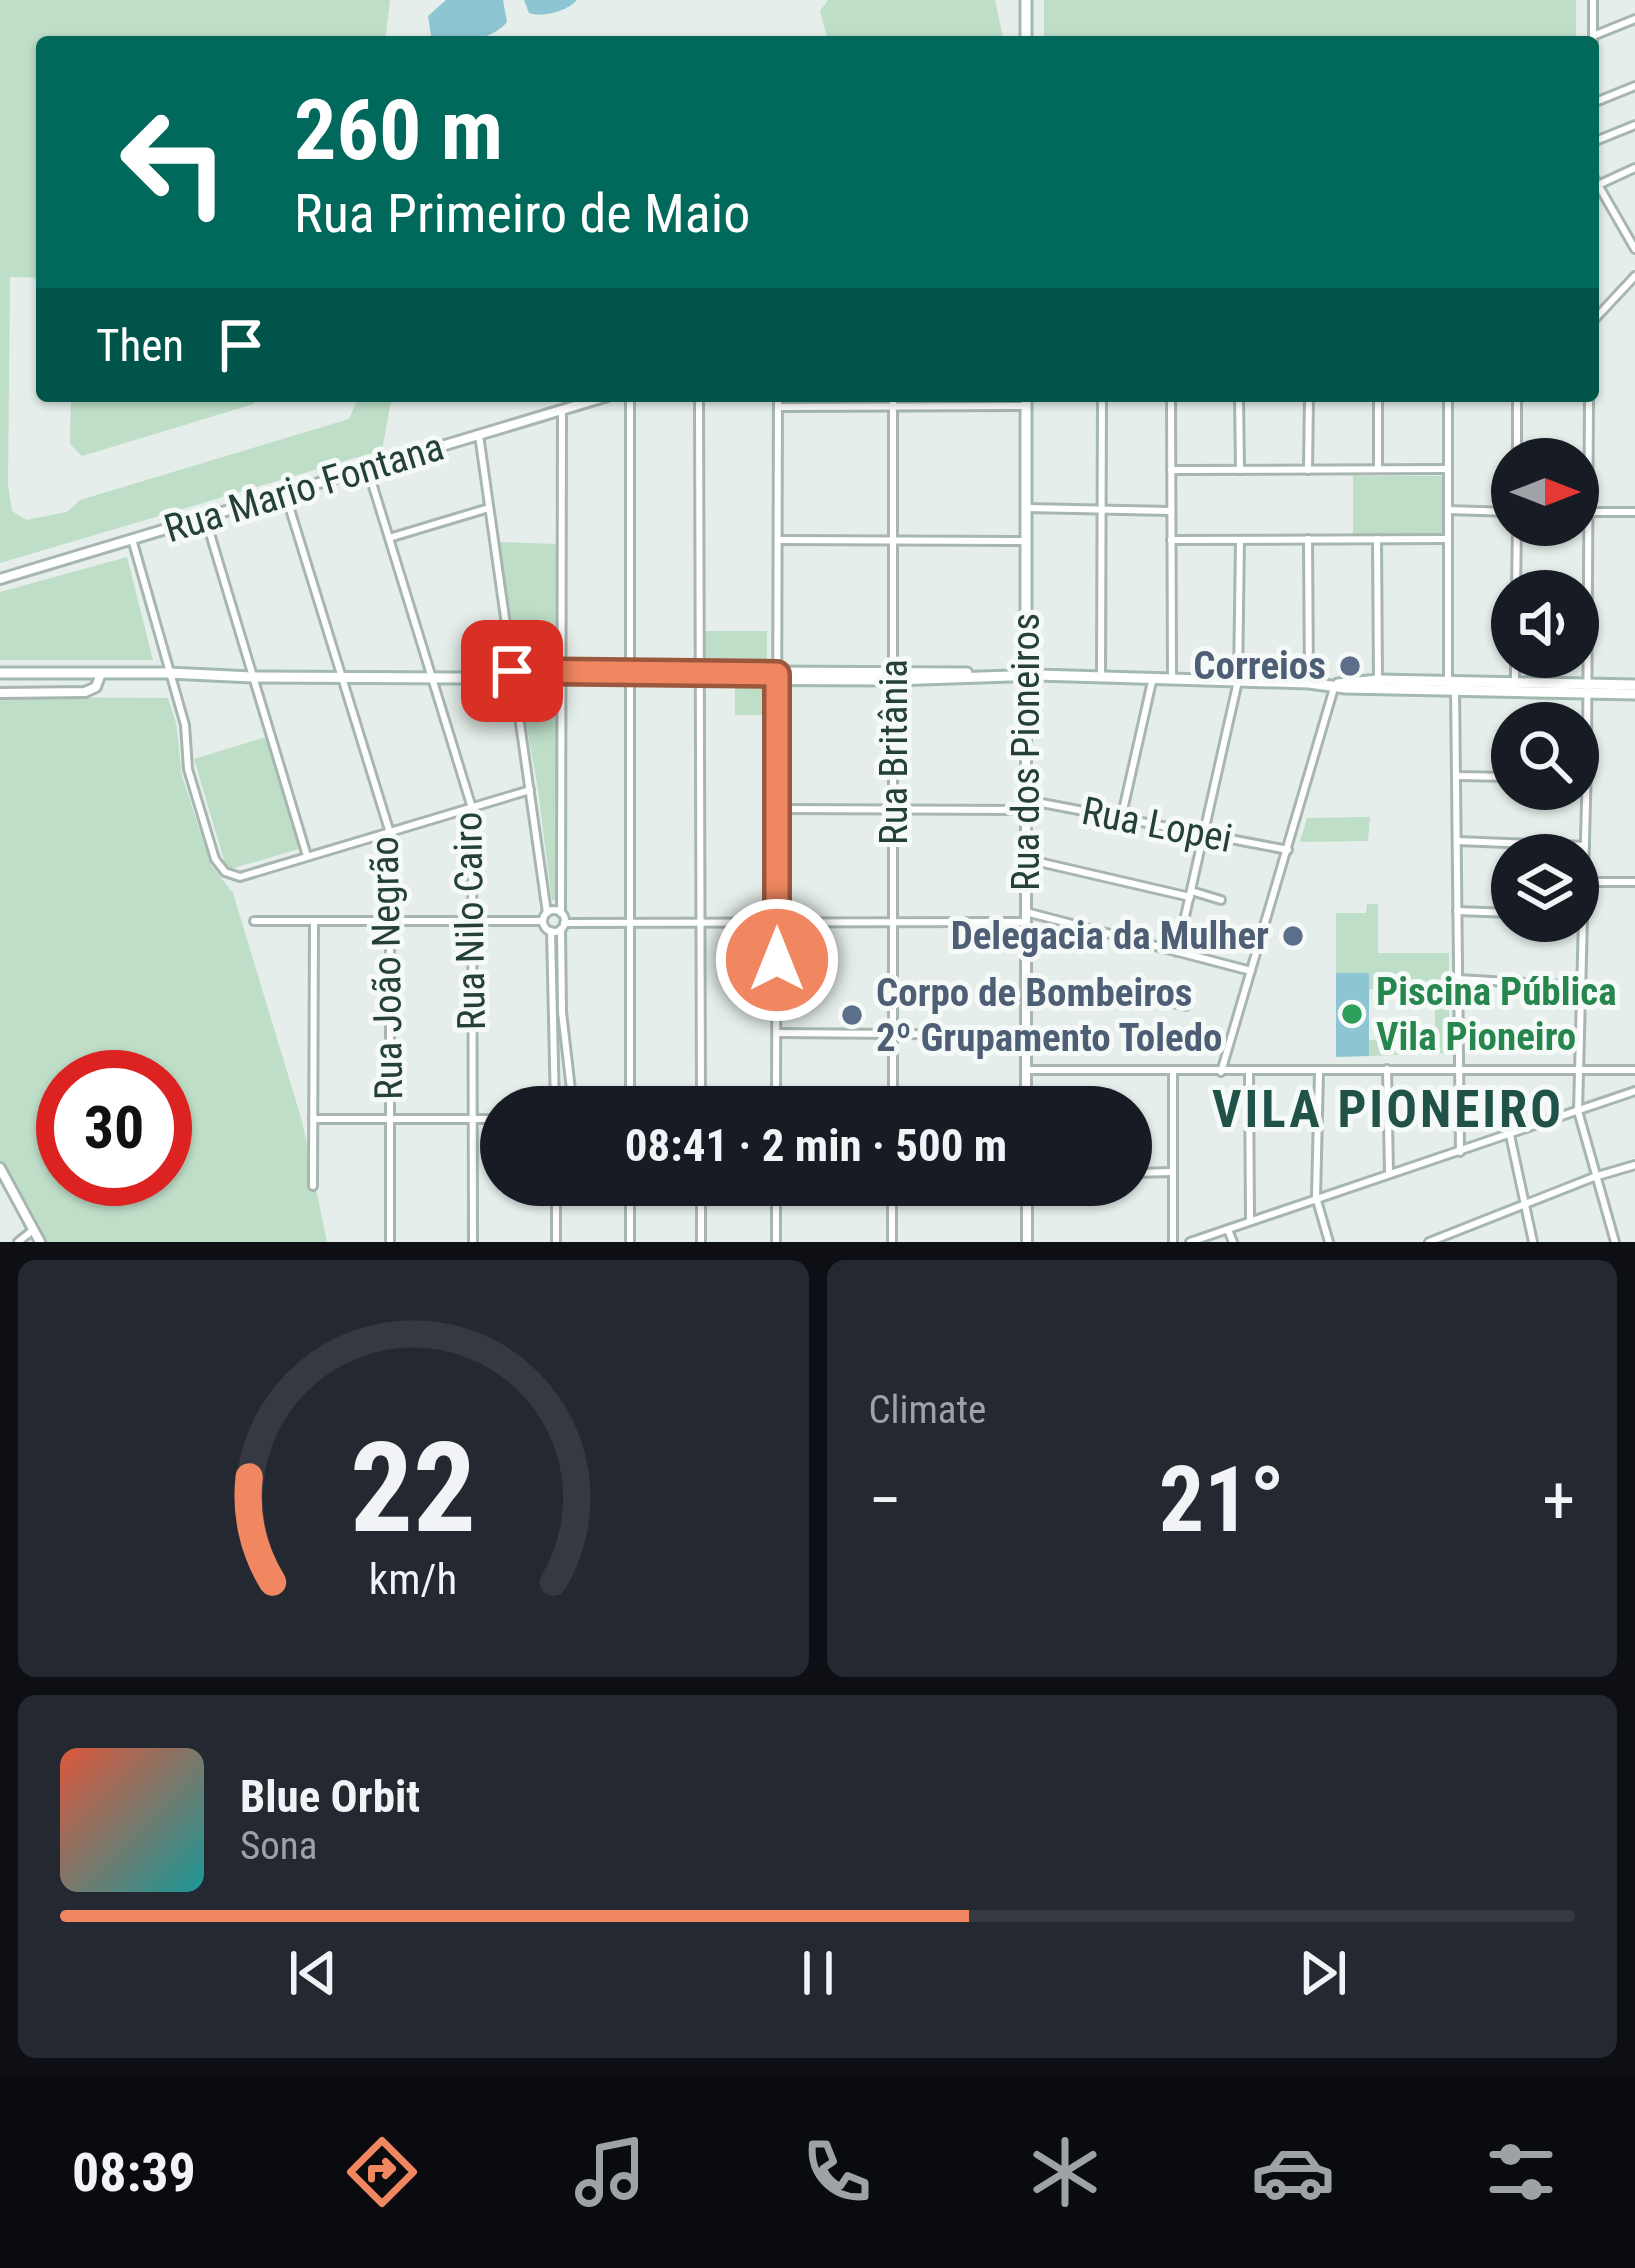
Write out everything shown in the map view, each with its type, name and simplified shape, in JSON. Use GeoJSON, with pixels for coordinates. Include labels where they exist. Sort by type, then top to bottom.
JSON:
{"type":"FeatureCollection","features":[{"type":"Feature","properties":{"kind":"main road"},"geometry":{"type":"LineString","coordinates":[[1026,0],[1026,36]]}},
{"type":"Feature","properties":{"kind":"main road","name":"Rua dos Pioneiros"},"geometry":{"type":"LineString","coordinates":[[1026,402],[1026,675]]}},
{"type":"Feature","properties":{"kind":"main road"},"geometry":{"type":"LineString","coordinates":[[0,673],[1026,675],[1337,684],[1345,688],[1378,684],[1635,690]]}},
{"type":"Feature","properties":{"kind":"street"},"geometry":{"type":"LineString","coordinates":[[1593,0],[1593,36],[1635,19]]}},
{"type":"Feature","properties":{"kind":"street"},"geometry":{"type":"LineString","coordinates":[[1599,101],[1635,86]]}},
{"type":"Feature","properties":{"kind":"street"},"geometry":{"type":"LineString","coordinates":[[1599,139],[1635,124]]}},
{"type":"Feature","properties":{"kind":"street"},"geometry":{"type":"LineString","coordinates":[[1599,185],[1635,168]]}},
{"type":"Feature","properties":{"kind":"street"},"geometry":{"type":"LineString","coordinates":[[1599,187],[1635,249]]}},
{"type":"Feature","properties":{"kind":"street"},"geometry":{"type":"LineString","coordinates":[[1599,315],[1635,276]]}},
{"type":"Feature","properties":{"kind":"street","name":"Rua Mario Fontana"},"geometry":{"type":"LineString","coordinates":[[0,579],[588,402]]}},
{"type":"Feature","properties":{"kind":"street"},"geometry":{"type":"LineString","coordinates":[[630,402],[630,1086]]}},
{"type":"Feature","properties":{"kind":"street"},"geometry":{"type":"LineString","coordinates":[[699,402],[701,1086]]}},
{"type":"Feature","properties":{"kind":"street"},"geometry":{"type":"LineString","coordinates":[[776,1086],[778,402]]}},
{"type":"Feature","properties":{"kind":"street","name":"Rua Britânia"},"geometry":{"type":"LineString","coordinates":[[892,1086],[893,402]]}},
{"type":"Feature","properties":{"kind":"street"},"geometry":{"type":"LineString","coordinates":[[778,407],[1004,402]]}},
{"type":"Feature","properties":{"kind":"street"},"geometry":{"type":"LineString","coordinates":[[1101,676],[1102,402]]}},
{"type":"Feature","properties":{"kind":"street"},"geometry":{"type":"LineString","coordinates":[[1171,402],[1172,678]]}},
{"type":"Feature","properties":{"kind":"street"},"geometry":{"type":"LineString","coordinates":[[1239,402],[1240,470]]}},
{"type":"Feature","properties":{"kind":"street"},"geometry":{"type":"LineString","coordinates":[[1308,470],[1309,402]]}},
{"type":"Feature","properties":{"kind":"street"},"geometry":{"type":"LineString","coordinates":[[1378,402],[1378,470]]}},
{"type":"Feature","properties":{"kind":"street"},"geometry":{"type":"LineString","coordinates":[[1448,402],[1460,1152]]}},
{"type":"Feature","properties":{"kind":"street"},"geometry":{"type":"LineString","coordinates":[[1516,402],[1517,438]]}},
{"type":"Feature","properties":{"kind":"street"},"geometry":{"type":"LineString","coordinates":[[1589,402],[1589,438]]}},
{"type":"Feature","properties":{"kind":"street"},"geometry":{"type":"LineString","coordinates":[[556,1086],[563,926],[562,410]]}},
{"type":"Feature","properties":{"kind":"street"},"geometry":{"type":"LineString","coordinates":[[479,435],[570,1086]]}},
{"type":"Feature","properties":{"kind":"street"},"geometry":{"type":"LineString","coordinates":[[1172,470],[1448,469]]}},
{"type":"Feature","properties":{"kind":"street","name":"Rua Nilo Cairo"},"geometry":{"type":"LineString","coordinates":[[368,470],[472,808],[472,1242]]}},
{"type":"Feature","properties":{"kind":"street","name":"Rua João Negrão"},"geometry":{"type":"LineString","coordinates":[[285,494],[390,833],[390,1242]]}},
{"type":"Feature","properties":{"kind":"street"},"geometry":{"type":"LineString","coordinates":[[388,538],[489,508]]}},
{"type":"Feature","properties":{"kind":"street"},"geometry":{"type":"LineString","coordinates":[[1026,508],[1172,511]]}},
{"type":"Feature","properties":{"kind":"street"},"geometry":{"type":"LineString","coordinates":[[1448,510],[1491,511]]}},
{"type":"Feature","properties":{"kind":"street"},"geometry":{"type":"LineString","coordinates":[[1599,512],[1635,512]]}},
{"type":"Feature","properties":{"kind":"street"},"geometry":{"type":"LineString","coordinates":[[205,518],[307,856]]}},
{"type":"Feature","properties":{"kind":"street"},"geometry":{"type":"LineString","coordinates":[[1172,540],[1448,538]]}},
{"type":"Feature","properties":{"kind":"street"},"geometry":{"type":"LineString","coordinates":[[133,539],[185,725],[188,769],[214,860],[225,872],[240,878],[530,790]]}},
{"type":"Feature","properties":{"kind":"street"},"geometry":{"type":"LineString","coordinates":[[1308,539],[1309,683]]}},
{"type":"Feature","properties":{"kind":"street"},"geometry":{"type":"LineString","coordinates":[[1377,539],[1378,684]]}},
{"type":"Feature","properties":{"kind":"street"},"geometry":{"type":"LineString","coordinates":[[778,540],[1026,541]]}},
{"type":"Feature","properties":{"kind":"street"},"geometry":{"type":"LineString","coordinates":[[1177,952],[1238,681],[1240,540]]}},
{"type":"Feature","properties":{"kind":"street"},"geometry":{"type":"LineString","coordinates":[[1587,702],[1588,546]]}},
{"type":"Feature","properties":{"kind":"street"},"geometry":{"type":"LineString","coordinates":[[0,693],[85,692],[96,687],[101,673]]}},
{"type":"Feature","properties":{"kind":"street","name":"Rua dos Pioneiros"},"geometry":{"type":"LineString","coordinates":[[1026,675],[1026,1086]]}},
{"type":"Feature","properties":{"kind":"street"},"geometry":{"type":"LineString","coordinates":[[1121,819],[1154,677]]}},
{"type":"Feature","properties":{"kind":"street"},"geometry":{"type":"LineString","coordinates":[[1515,678],[1515,688]]}},
{"type":"Feature","properties":{"kind":"street"},"geometry":{"type":"LineString","coordinates":[[1221,1072],[1337,684]]}},
{"type":"Feature","properties":{"kind":"street"},"geometry":{"type":"LineString","coordinates":[[1456,776],[1491,777]]}},
{"type":"Feature","properties":{"kind":"street","name":"Rua Lopei"},"geometry":{"type":"LineString","coordinates":[[777,809],[1026,805],[1288,850]]}},
{"type":"Feature","properties":{"kind":"street"},"geometry":{"type":"LineString","coordinates":[[1457,841],[1491,842]]}},
{"type":"Feature","properties":{"kind":"street"},"geometry":{"type":"LineString","coordinates":[[1026,859],[1221,900]]}},
{"type":"Feature","properties":{"kind":"street"},"geometry":{"type":"LineString","coordinates":[[1599,882],[1635,883]]}},
{"type":"Feature","properties":{"kind":"street"},"geometry":{"type":"LineString","coordinates":[[1457,911],[1491,913]]}},
{"type":"Feature","properties":{"kind":"street"},"geometry":{"type":"LineString","coordinates":[[254,921],[472,923],[561,913]]}},
{"type":"Feature","properties":{"kind":"street"},"geometry":{"type":"LineString","coordinates":[[550,931],[563,926],[630,924],[893,923],[1026,917],[1251,971]]}},
{"type":"Feature","properties":{"kind":"street"},"geometry":{"type":"LineString","coordinates":[[313,1186],[314,923]]}},
{"type":"Feature","properties":{"kind":"street"},"geometry":{"type":"LineString","coordinates":[[1581,942],[1578,1111],[1616,1242]]}},
{"type":"Feature","properties":{"kind":"street"},"geometry":{"type":"LineString","coordinates":[[1458,979],[1582,986]]}},
{"type":"Feature","properties":{"kind":"street"},"geometry":{"type":"LineString","coordinates":[[1026,994],[1123,992],[1186,1006]]}},
{"type":"Feature","properties":{"kind":"street"},"geometry":{"type":"LineString","coordinates":[[776,1033],[1026,1035]]}},
{"type":"Feature","properties":{"kind":"street"},"geometry":{"type":"LineString","coordinates":[[1388,1069],[1389,1173]]}},
{"type":"Feature","properties":{"kind":"street"},"geometry":{"type":"LineString","coordinates":[[1026,1070],[1635,1070]]}},
{"type":"Feature","properties":{"kind":"street"},"geometry":{"type":"LineString","coordinates":[[1318,1071],[1316,1197],[1329,1242]]}},
{"type":"Feature","properties":{"kind":"street"},"geometry":{"type":"LineString","coordinates":[[1173,1072],[1173,1242]]}},
{"type":"Feature","properties":{"kind":"street"},"geometry":{"type":"LineString","coordinates":[[1250,1072],[1250,1221]]}},
{"type":"Feature","properties":{"kind":"street"},"geometry":{"type":"LineString","coordinates":[[1190,1242],[1635,1090]]}},
{"type":"Feature","properties":{"kind":"street"},"geometry":{"type":"LineString","coordinates":[[313,1119],[480,1118]]}},
{"type":"Feature","properties":{"kind":"street"},"geometry":{"type":"LineString","coordinates":[[1510,1135],[1533,1242]]}},
{"type":"Feature","properties":{"kind":"street"},"geometry":{"type":"LineString","coordinates":[[1429,1242],[1635,1165]]}},
{"type":"Feature","properties":{"kind":"street"},"geometry":{"type":"LineString","coordinates":[[0,1168],[40,1242]]}},
{"type":"Feature","properties":{"kind":"street"},"geometry":{"type":"LineString","coordinates":[[1152,1172],[1173,1172]]}},
{"type":"Feature","properties":{"kind":"street"},"geometry":{"type":"LineString","coordinates":[[556,1206],[556,1242]]}},
{"type":"Feature","properties":{"kind":"street"},"geometry":{"type":"LineString","coordinates":[[630,1206],[630,1242]]}},
{"type":"Feature","properties":{"kind":"street"},"geometry":{"type":"LineString","coordinates":[[701,1206],[701,1242]]}},
{"type":"Feature","properties":{"kind":"street"},"geometry":{"type":"LineString","coordinates":[[776,1206],[776,1242]]}},
{"type":"Feature","properties":{"kind":"street"},"geometry":{"type":"LineString","coordinates":[[892,1206],[892,1242]]}},
{"type":"Feature","properties":{"kind":"street"},"geometry":{"type":"LineString","coordinates":[[1027,1206],[1027,1242]]}},
{"type":"Feature","properties":{"kind":"street"},"geometry":{"type":"LineString","coordinates":[[18,1242],[33,1230]]}},
{"type":"Feature","properties":{"kind":"street"},"geometry":{"type":"LineString","coordinates":[[1228,1230],[1232,1242]]}},
{"type":"Feature","properties":{"kind":"green space"},"geometry":{"type":"Polygon","coordinates":[[[0,0],[390,0],[386,36],[36,36],[36,278],[10,277],[8,484],[12,511],[26,520],[67,512],[80,500],[349,419],[356,402],[391,402],[382,450],[0,563],[0,0]]]}},
{"type":"Feature","properties":{"kind":"green space"},"geometry":{"type":"Polygon","coordinates":[[[828,0],[995,0],[1003,36],[827,36],[820,11],[828,0]]]}},
{"type":"Feature","properties":{"kind":"green space"},"geometry":{"type":"Polygon","coordinates":[[[1044,0],[1576,0],[1576,36],[1044,36],[1044,0]]]}},
{"type":"Feature","properties":{"kind":"green space"},"geometry":{"type":"Polygon","coordinates":[[[71,402],[255,402],[82,456],[70,444],[71,402]]]}},
{"type":"Feature","properties":{"kind":"green space"},"geometry":{"type":"Polygon","coordinates":[[[1353,476],[1442,476],[1442,534],[1353,534],[1353,476]]]}},
{"type":"Feature","properties":{"kind":"green space"},"geometry":{"type":"Polygon","coordinates":[[[499,542],[557,544],[557,668],[517,667],[499,542]]]}},
{"type":"Feature","properties":{"kind":"green space"},"geometry":{"type":"Polygon","coordinates":[[[127,557],[153,660],[0,660],[0,592],[127,557]]]}},
{"type":"Feature","properties":{"kind":"green space"},"geometry":{"type":"Polygon","coordinates":[[[704,631],[767,631],[767,667],[704,667],[704,631]]]}},
{"type":"Feature","properties":{"kind":"green space"},"geometry":{"type":"Polygon","coordinates":[[[558,685],[560,900],[552,900],[519,686],[558,685]]]}},
{"type":"Feature","properties":{"kind":"green space"},"geometry":{"type":"Polygon","coordinates":[[[735,687],[767,687],[767,715],[735,715],[735,687]]]}},
{"type":"Feature","properties":{"kind":"green space"},"geometry":{"type":"Polygon","coordinates":[[[0,697],[168,698],[182,776],[211,865],[233,893],[302,1121],[327,1242],[40,1242],[0,1161],[0,697]]]}},
{"type":"Feature","properties":{"kind":"green space"},"geometry":{"type":"Polygon","coordinates":[[[266,737],[299,849],[227,870],[194,759],[266,737]]]}},
{"type":"Feature","properties":{"kind":"green space"},"geometry":{"type":"Polygon","coordinates":[[[1370,817],[1368,841],[1300,842],[1307,818],[1370,817]]]}},
{"type":"Feature","properties":{"kind":"green space"},"geometry":{"type":"Polygon","coordinates":[[[1367,904],[1378,904],[1378,953],[1449,953],[1449,1053],[1369,1056],[1369,1040],[1435,1039],[1435,990],[1369,989],[1368,973],[1336,973],[1336,913],[1366,913],[1367,904]]]}},
{"type":"Feature","properties":{"kind":"water"},"geometry":{"type":"Polygon","coordinates":[[[446,0],[503,0],[507,22],[485,36],[431,36],[428,16],[446,0]]]}},
{"type":"Feature","properties":{"kind":"water"},"geometry":{"type":"Polygon","coordinates":[[[524,0],[577,0],[541,15],[529,13],[524,0]]]}},
{"type":"Feature","properties":{"kind":"water","name":"Piscina Pública Vila Pioneiro"},"geometry":{"type":"Polygon","coordinates":[[[1336,973],[1369,973],[1369,1056],[1336,1057],[1336,973]]]}},
{"type":"Feature","properties":{"kind":"place","name":"Correios"},"geometry":{"type":"Point","coordinates":[1350,666]}},
{"type":"Feature","properties":{"kind":"place","name":"Delegacia da Mulher"},"geometry":{"type":"Point","coordinates":[1293,936]}},
{"type":"Feature","properties":{"kind":"place","name":"Piscina Pública Vila Pioneiro"},"geometry":{"type":"Point","coordinates":[1352,1014]}},
{"type":"Feature","properties":{"kind":"place","name":"Corpo de Bombeiros 2º Grupamento Toledo"},"geometry":{"type":"Point","coordinates":[852,1015]}},
{"type":"Feature","properties":{"kind":"district","name":"VILA PIONEIRO"},"geometry":{"type":"Point","coordinates":[1388,1109]}},
{"type":"Feature","properties":{"kind":"route"},"geometry":{"type":"LineString","coordinates":[[512,671],[777,674],[777,960]]}}]}
